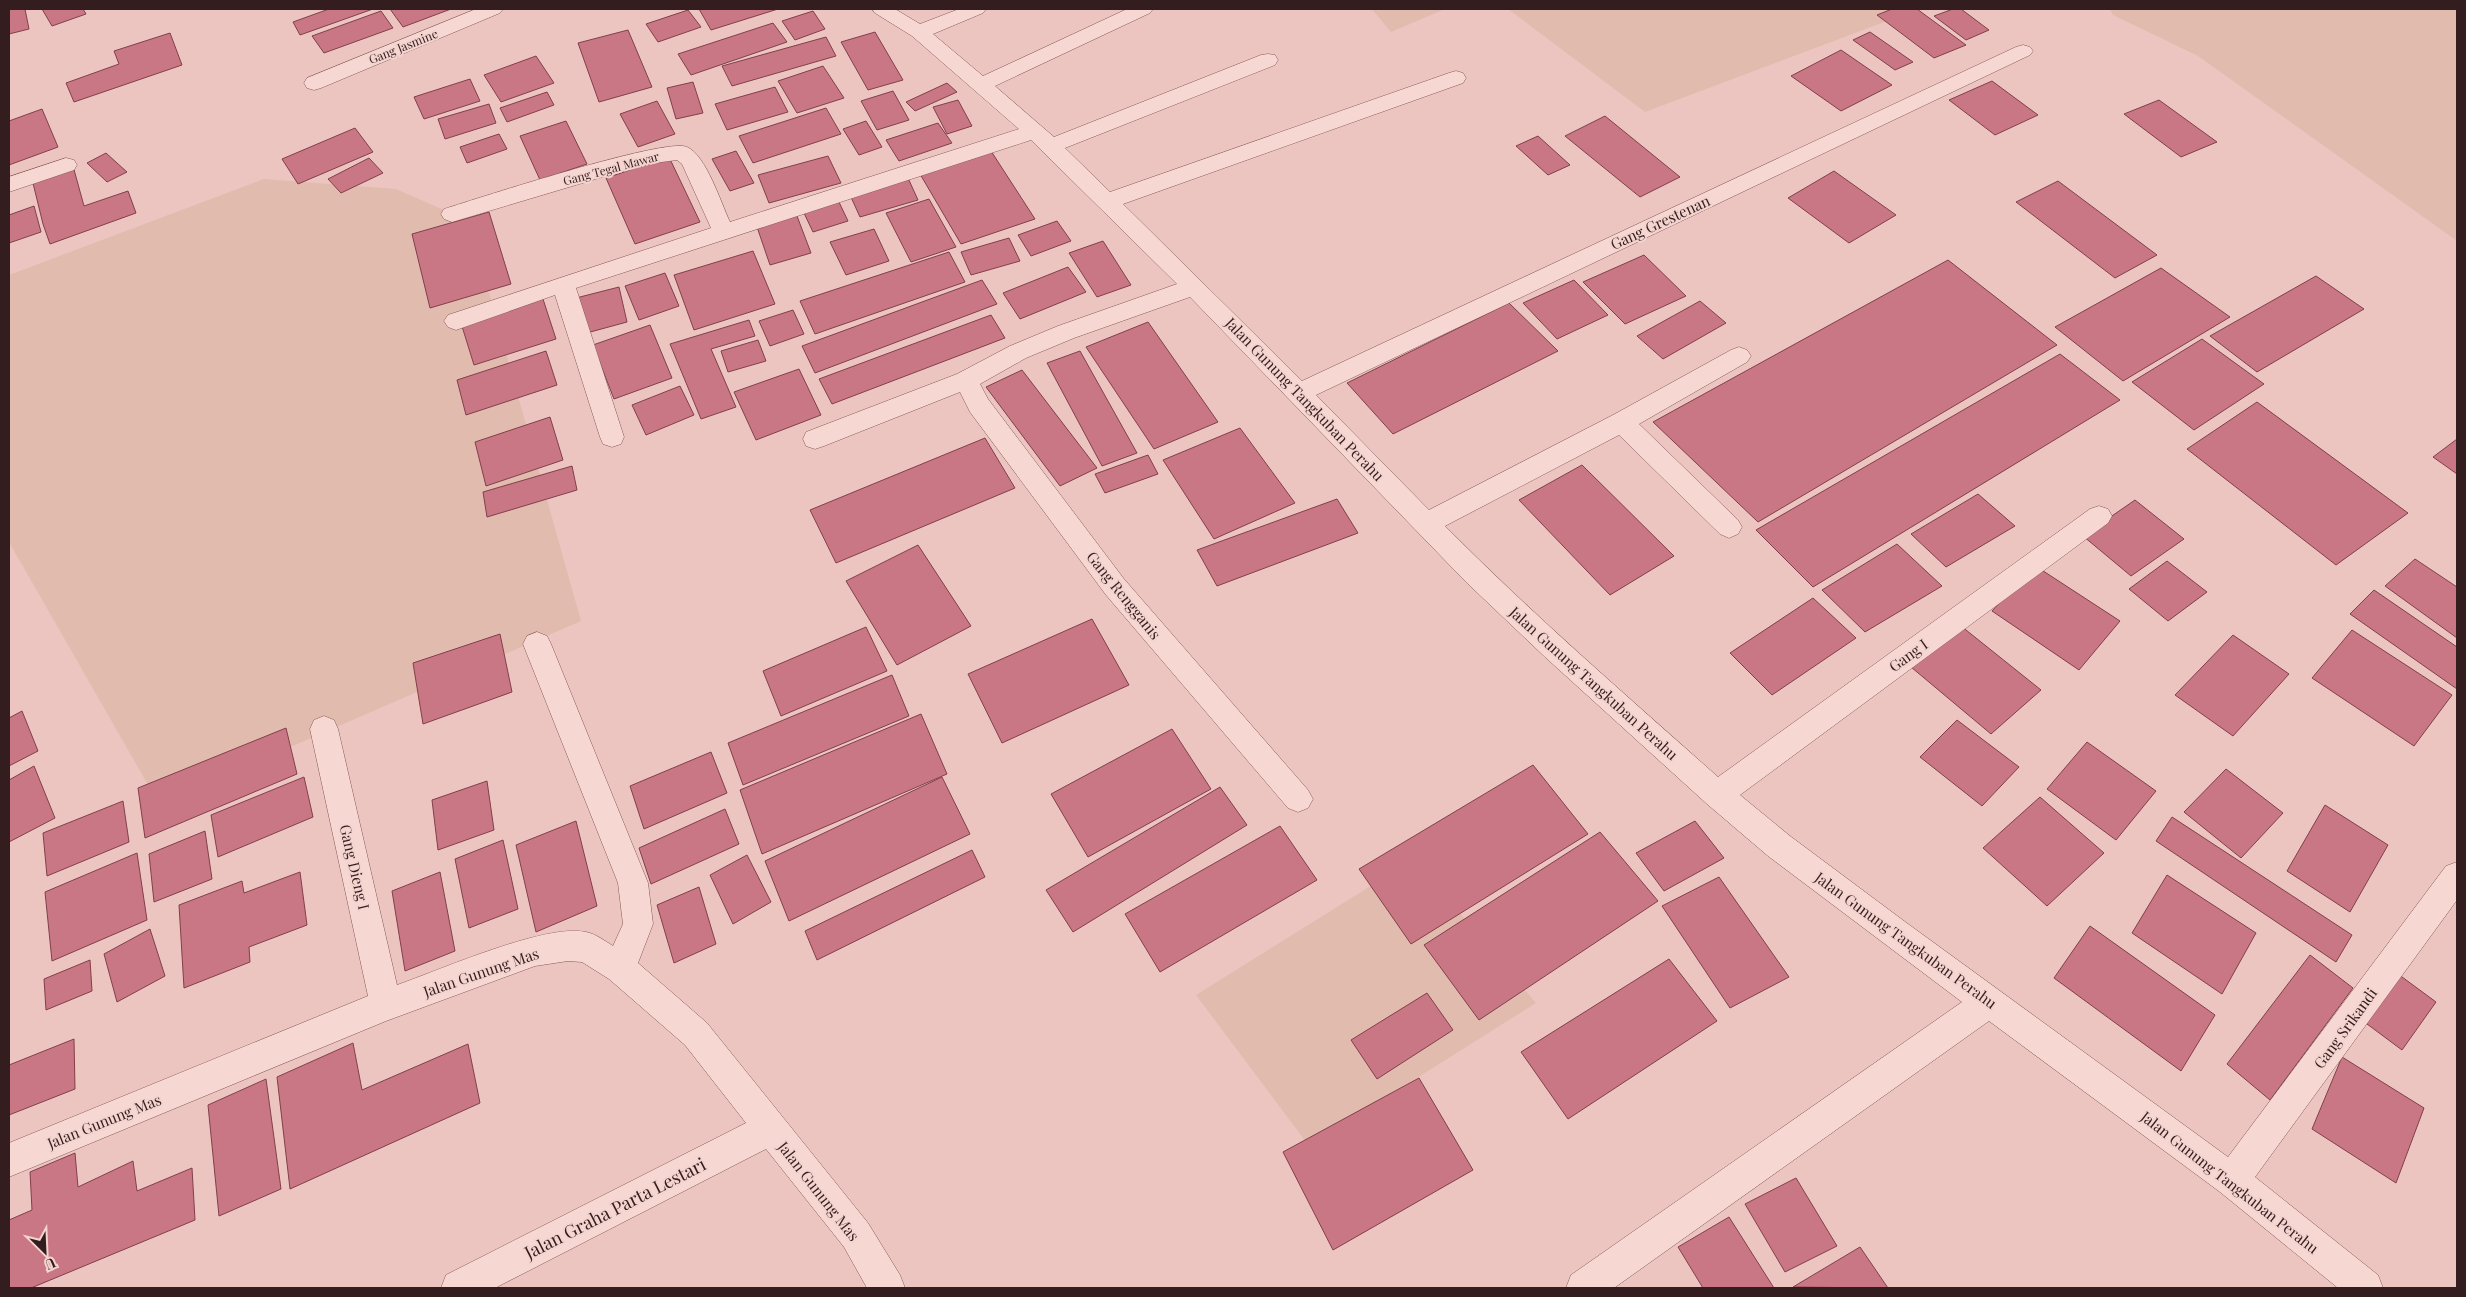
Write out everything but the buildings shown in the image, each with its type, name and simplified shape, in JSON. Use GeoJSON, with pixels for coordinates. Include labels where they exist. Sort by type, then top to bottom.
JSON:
{"type":"FeatureCollection","features":[{"type":"Feature","properties":{"kind":"street","name":"Gang Jasmine"},"geometry":{"type":"LineString","coordinates":[[314,83],[492,9]]}},
{"type":"Feature","properties":{"kind":"street","name":"Jalan Gunung Tangkuban Perahu"},"geometry":{"type":"LineString","coordinates":[[882,9],[919,32],[1043,138],[1194,287],[1475,574],[1554,649],[1717,795],[1779,846],[1893,932],[1990,1001],[2232,1180],[2365,1288]]}},
{"type":"Feature","properties":{"kind":"street"},"geometry":{"type":"LineString","coordinates":[[919,32],[976,9]]}},
{"type":"Feature","properties":{"kind":"street"},"geometry":{"type":"LineString","coordinates":[[982,84],[1143,9]]}},
{"type":"Feature","properties":{"kind":"street","name":"Gang Grestenan"},"geometry":{"type":"LineString","coordinates":[[1298,393],[2023,51]]}},
{"type":"Feature","properties":{"kind":"street"},"geometry":{"type":"LineString","coordinates":[[456,321],[562,284],[724,233],[1043,138],[1268,60]]}},
{"type":"Feature","properties":{"kind":"street"},"geometry":{"type":"LineString","coordinates":[[1108,201],[1456,78]]}},
{"type":"Feature","properties":{"kind":"street","name":"Gang Tegal Mawar"},"geometry":{"type":"LineString","coordinates":[[452,214],[645,157],[681,152],[691,160],[724,233]]}},
{"type":"Feature","properties":{"kind":"street"},"geometry":{"type":"LineString","coordinates":[[9,185],[66,164]]}},
{"type":"Feature","properties":{"kind":"street"},"geometry":{"type":"LineString","coordinates":[[562,284],[612,437]]}},
{"type":"Feature","properties":{"kind":"street"},"geometry":{"type":"LineString","coordinates":[[814,439],[966,380],[1018,352],[1066,332],[1194,287]]}},
{"type":"Feature","properties":{"kind":"street"},"geometry":{"type":"LineString","coordinates":[[1427,523],[1622,422],[1739,356]]}},
{"type":"Feature","properties":{"kind":"street","name":"Gang Rengganis"},"geometry":{"type":"LineString","coordinates":[[966,380],[980,405],[1114,587],[1298,799]]}},
{"type":"Feature","properties":{"kind":"street"},"geometry":{"type":"LineString","coordinates":[[1622,422],[1729,527]]}},
{"type":"Feature","properties":{"kind":"street","name":"Gang I"},"geometry":{"type":"LineString","coordinates":[[1717,795],[2099,516]]}},
{"type":"Feature","properties":{"kind":"street"},"geometry":{"type":"LineString","coordinates":[[537,644],[633,883],[638,924],[620,968]]}},
{"type":"Feature","properties":{"kind":"street","name":"Gang Dieng I"},"geometry":{"type":"LineString","coordinates":[[324,728],[386,1005]]}},
{"type":"Feature","properties":{"kind":"street","name":"Gang Srikandi"},"geometry":{"type":"LineString","coordinates":[[2232,1180],[2457,876]]}},
{"type":"Feature","properties":{"kind":"street","name":"Jalan Gunung Mas"},"geometry":{"type":"LineString","coordinates":[[9,1160],[386,1005],[535,951],[568,946],[586,948],[620,968],[696,1034],[856,1235],[887,1288]]}},
{"type":"Feature","properties":{"kind":"street"},"geometry":{"type":"LineString","coordinates":[[1584,1288],[1990,1001]]}},
{"type":"Feature","properties":{"kind":"street","name":"Jalan Graha Parta Lestari"},"geometry":{"type":"LineString","coordinates":[[459,1288],[770,1128]]}},
{"type":"Feature","properties":{"kind":"shaded area"},"geometry":{"type":"Polygon","coordinates":[[[1372,9],[1445,9],[1391,32],[1372,9]]]}},
{"type":"Feature","properties":{"kind":"shaded area"},"geometry":{"type":"Polygon","coordinates":[[[1508,9],[1919,9],[1645,112],[1508,9]]]}},
{"type":"Feature","properties":{"kind":"shaded area"},"geometry":{"type":"Polygon","coordinates":[[[2110,9],[2457,9],[2457,241],[2198,56],[2113,15],[2110,9]]]}},
{"type":"Feature","properties":{"kind":"shaded area"},"geometry":{"type":"Polygon","coordinates":[[[264,179],[396,189],[469,221],[581,621],[159,804],[9,542],[9,275],[264,179]]]}},
{"type":"Feature","properties":{"kind":"shaded area"},"geometry":{"type":"Polygon","coordinates":[[[1414,859],[1536,1003],[1309,1146],[1196,995],[1414,859]]]}}]}
